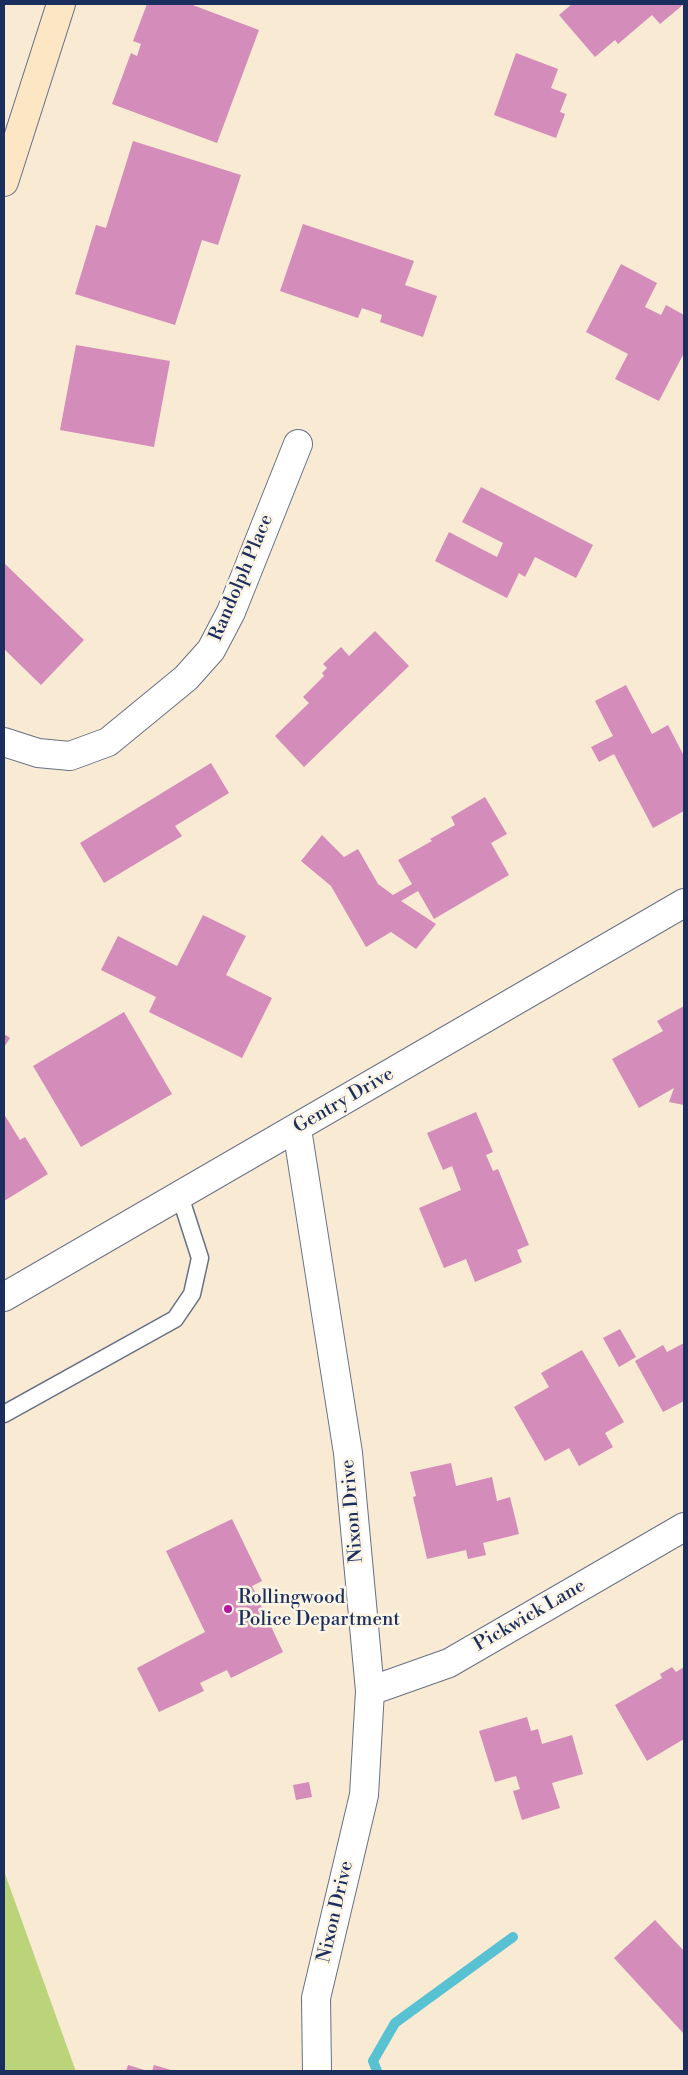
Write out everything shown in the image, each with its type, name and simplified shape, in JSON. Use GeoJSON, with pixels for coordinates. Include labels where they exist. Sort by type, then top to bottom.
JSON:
{"type":"FeatureCollection","features":[{"type":"Feature","properties":{"kind":"street"},"geometry":{"type":"LineString","coordinates":[[4,182],[61,4]]}},
{"type":"Feature","properties":{"kind":"street","name":"Randolph Place"},"geometry":{"type":"LineString","coordinates":[[4,742],[38,753],[70,756],[108,742],[186,678],[210,650],[231,612],[298,444]]}},
{"type":"Feature","properties":{"kind":"street","name":"Gentry Drive"},"geometry":{"type":"LineString","coordinates":[[4,1297],[297,1129],[684,903]]}},
{"type":"Feature","properties":{"kind":"street","name":"Nixon Drive"},"geometry":{"type":"LineString","coordinates":[[297,1129],[348,1453],[370,1691],[364,1795],[316,1998],[317,2071]]}},
{"type":"Feature","properties":{"kind":"street","name":"Pickwick Lane"},"geometry":{"type":"LineString","coordinates":[[370,1691],[449,1663],[684,1527]]}},
{"type":"Feature","properties":{"kind":"lane"},"geometry":{"type":"LineString","coordinates":[[4,1414],[175,1319],[192,1294],[200,1258],[180,1196]]}},
{"type":"Feature","properties":{"kind":"green space"},"geometry":{"type":"Polygon","coordinates":[[[4,1871],[75,2069],[75,2071],[4,2071],[4,1871]]]}},
{"type":"Feature","properties":{"kind":"building"},"geometry":{"type":"Polygon","coordinates":[[[147,4],[190,4],[259,30],[217,143],[112,104],[131,53],[137,56],[141,44],[133,41],[147,4]]]}},
{"type":"Feature","properties":{"kind":"building"},"geometry":{"type":"Polygon","coordinates":[[[572,4],[684,4],[660,24],[652,15],[618,44],[615,40],[595,57],[559,15],[572,4]]]}},
{"type":"Feature","properties":{"kind":"building"},"geometry":{"type":"Polygon","coordinates":[[[516,53],[558,69],[551,88],[567,94],[560,112],[565,114],[556,138],[494,115],[516,53]]]}},
{"type":"Feature","properties":{"kind":"building"},"geometry":{"type":"Polygon","coordinates":[[[133,141],[241,175],[218,245],[202,240],[175,325],[75,294],[96,225],[106,228],[133,141]]]}},
{"type":"Feature","properties":{"kind":"building"},"geometry":{"type":"Polygon","coordinates":[[[303,224],[414,261],[405,285],[437,296],[423,337],[380,322],[382,315],[362,308],[358,318],[280,291],[303,224]]]}},
{"type":"Feature","properties":{"kind":"building"},"geometry":{"type":"Polygon","coordinates":[[[621,264],[657,283],[645,307],[661,315],[666,305],[684,315],[684,353],[659,401],[615,379],[628,354],[586,332],[621,264]]]}},
{"type":"Feature","properties":{"kind":"building"},"geometry":{"type":"Polygon","coordinates":[[[76,345],[170,361],[154,447],[60,430],[76,345]]]}},
{"type":"Feature","properties":{"kind":"building"},"geometry":{"type":"Polygon","coordinates":[[[481,487],[593,545],[576,578],[535,557],[525,577],[519,573],[507,598],[435,561],[449,532],[497,557],[503,543],[462,522],[481,487]]]}},
{"type":"Feature","properties":{"kind":"building"},"geometry":{"type":"Polygon","coordinates":[[[4,563],[84,640],[41,685],[4,649],[4,563]]]}},
{"type":"Feature","properties":{"kind":"building"},"geometry":{"type":"Polygon","coordinates":[[[375,631],[409,666],[304,767],[275,736],[309,703],[303,697],[324,676],[322,673],[327,668],[323,664],[341,647],[349,656],[375,631]]]}},
{"type":"Feature","properties":{"kind":"building"},"geometry":{"type":"Polygon","coordinates":[[[626,685],[652,734],[668,725],[684,756],[684,811],[653,828],[614,754],[599,762],[591,747],[613,736],[595,701],[626,685]]]}},
{"type":"Feature","properties":{"kind":"building"},"geometry":{"type":"Polygon","coordinates":[[[211,763],[229,793],[175,826],[182,836],[104,883],[80,843],[211,763]]]}},
{"type":"Feature","properties":{"kind":"building"},"geometry":{"type":"Polygon","coordinates":[[[485,797],[507,834],[491,843],[509,875],[434,919],[418,891],[401,901],[436,924],[416,949],[391,932],[366,947],[331,886],[301,861],[322,835],[344,857],[358,849],[378,884],[393,895],[412,884],[398,860],[432,841],[430,839],[455,825],[451,817],[485,797]]]}},
{"type":"Feature","properties":{"kind":"building"},"geometry":{"type":"Polygon","coordinates":[[[203,915],[246,936],[226,975],[272,998],[242,1058],[149,1012],[156,997],[101,970],[118,936],[177,966],[203,915]]]}},
{"type":"Feature","properties":{"kind":"building"},"geometry":{"type":"Polygon","coordinates":[[[684,1006],[684,1105],[669,1102],[674,1088],[639,1108],[612,1059],[663,1031],[657,1021],[684,1006]]]}},
{"type":"Feature","properties":{"kind":"building"},"geometry":{"type":"Polygon","coordinates":[[[124,1012],[172,1094],[81,1147],[33,1066],[124,1012]]]}},
{"type":"Feature","properties":{"kind":"building"},"geometry":{"type":"Polygon","coordinates":[[[4,1034],[10,1038],[4,1047],[4,1034]]]}},
{"type":"Feature","properties":{"kind":"building"},"geometry":{"type":"Polygon","coordinates":[[[476,1112],[493,1152],[486,1155],[493,1171],[498,1169],[529,1245],[517,1250],[522,1262],[475,1282],[466,1259],[444,1268],[419,1208],[461,1190],[452,1166],[443,1170],[427,1133],[476,1112]]]}},
{"type":"Feature","properties":{"kind":"building"},"geometry":{"type":"Polygon","coordinates":[[[4,1114],[20,1140],[25,1137],[48,1174],[4,1201],[4,1114]]]}},
{"type":"Feature","properties":{"kind":"building"},"geometry":{"type":"Polygon","coordinates":[[[620,1329],[636,1357],[619,1367],[603,1338],[620,1329]]]}},
{"type":"Feature","properties":{"kind":"building"},"geometry":{"type":"Polygon","coordinates":[[[684,1343],[684,1401],[663,1412],[635,1361],[663,1345],[667,1352],[684,1343]]]}},
{"type":"Feature","properties":{"kind":"building"},"geometry":{"type":"Polygon","coordinates":[[[582,1350],[624,1422],[605,1433],[613,1447],[579,1466],[569,1448],[545,1461],[514,1407],[549,1387],[541,1373],[582,1350]]]}},
{"type":"Feature","properties":{"kind":"building"},"geometry":{"type":"Polygon","coordinates":[[[451,1463],[456,1486],[492,1477],[497,1501],[510,1497],[519,1534],[483,1543],[486,1555],[468,1559],[466,1550],[427,1559],[413,1497],[416,1496],[410,1472],[451,1463]]]}},
{"type":"Feature","properties":{"kind":"building","name":"Rollingwood Police Department"},"geometry":{"type":"Polygon","coordinates":[[[232,1519],[262,1581],[252,1586],[283,1652],[231,1678],[227,1670],[200,1683],[204,1691],[159,1712],[137,1668],[205,1632],[166,1551],[232,1519]]]}},
{"type":"Feature","properties":{"kind":"building"},"geometry":{"type":"Polygon","coordinates":[[[672,1667],[676,1672],[684,1667],[684,1739],[647,1761],[615,1705],[662,1678],[660,1674],[672,1667]]]}},
{"type":"Feature","properties":{"kind":"building"},"geometry":{"type":"Polygon","coordinates":[[[527,1717],[531,1731],[538,1729],[542,1744],[572,1735],[583,1774],[552,1783],[560,1808],[522,1820],[513,1791],[520,1789],[516,1776],[495,1782],[479,1731],[527,1717]]]}},
{"type":"Feature","properties":{"kind":"building"},"geometry":{"type":"Polygon","coordinates":[[[309,1782],[312,1797],[296,1800],[293,1785],[309,1782]]]}},
{"type":"Feature","properties":{"kind":"building"},"geometry":{"type":"Polygon","coordinates":[[[655,1920],[684,1951],[684,2034],[614,1958],[655,1920]]]}},
{"type":"Feature","properties":{"kind":"building"},"geometry":{"type":"Polygon","coordinates":[[[128,2065],[148,2071],[126,2071],[128,2065]]]}},
{"type":"Feature","properties":{"kind":"building"},"geometry":{"type":"Polygon","coordinates":[[[154,2065],[171,2070],[152,2071],[154,2065]]]}},
{"type":"Feature","properties":{"kind":"waterway"},"geometry":{"type":"LineString","coordinates":[[377,2071],[373,2061],[395,2023],[513,1937]]}},
{"type":"Feature","properties":{"kind":"place","name":"Rollingwood Police Department"},"geometry":{"type":"Point","coordinates":[228,1609]}}]}
